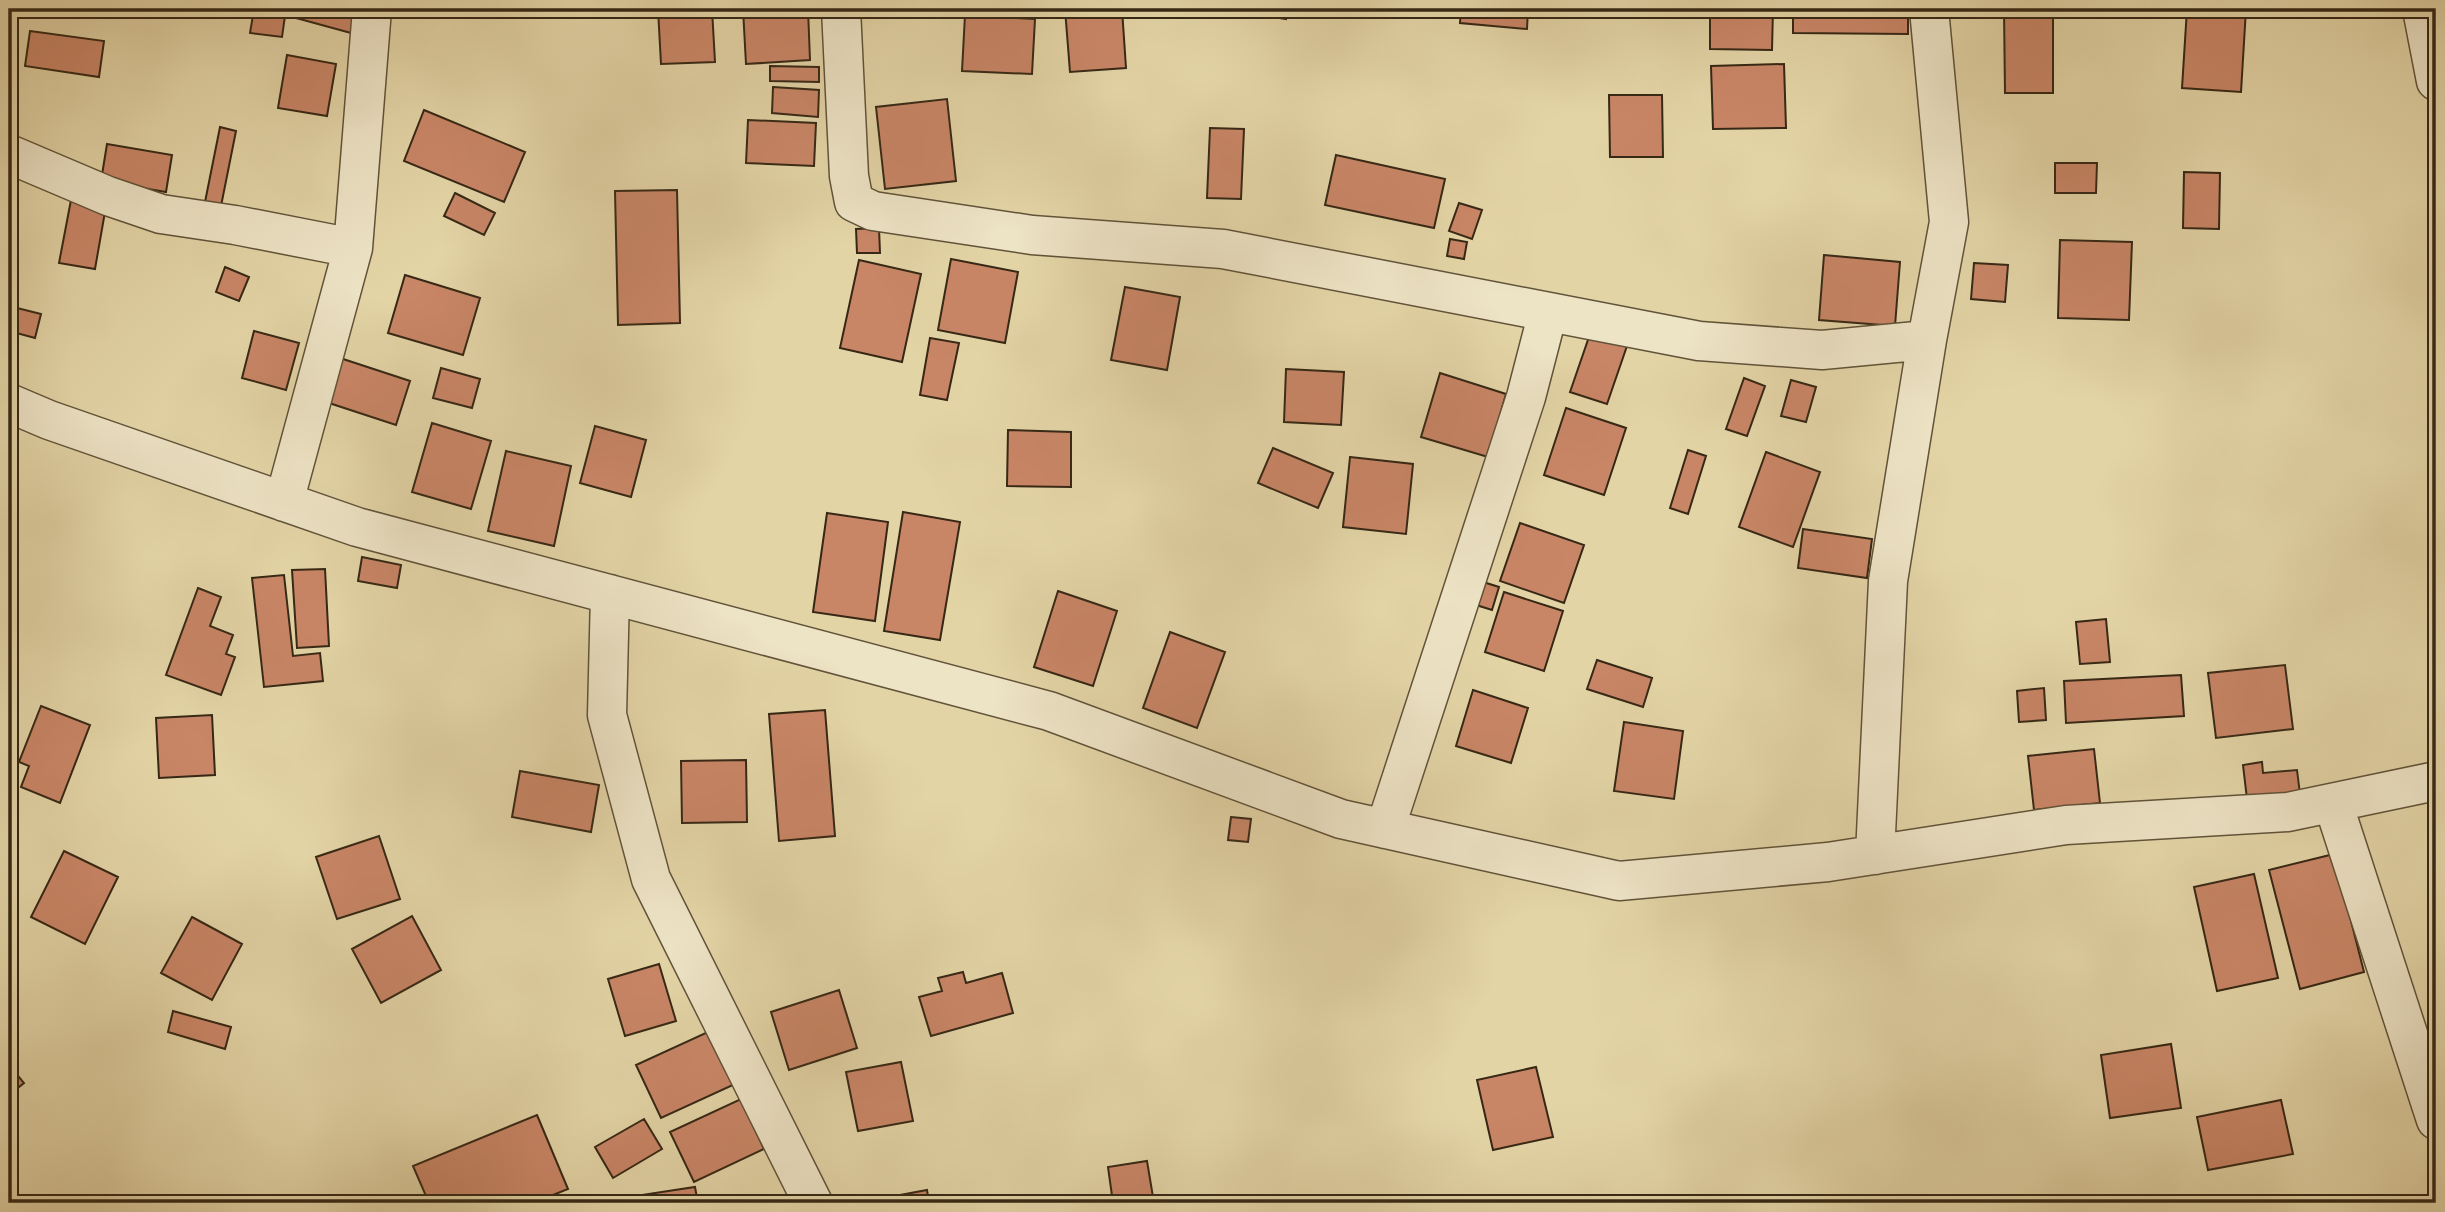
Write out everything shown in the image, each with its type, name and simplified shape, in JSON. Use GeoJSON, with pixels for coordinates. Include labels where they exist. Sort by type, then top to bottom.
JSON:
{"type":"FeatureCollection","features":[{"type":"Feature","properties":{"kind":"street"},"geometry":{"type":"LineString","coordinates":[[284,502],[354,248],[372,9]]}},
{"type":"Feature","properties":{"kind":"street"},"geometry":{"type":"LineString","coordinates":[[841,9],[849,176],[853,202],[873,211],[1032,234],[1223,249],[1699,341],[1822,350],[1927,340]]}},
{"type":"Feature","properties":{"kind":"street"},"geometry":{"type":"LineString","coordinates":[[1875,855],[1888,581],[1949,222],[1929,9]]}},
{"type":"Feature","properties":{"kind":"street"},"geometry":{"type":"LineString","coordinates":[[2422,9],[2436,81]]}},
{"type":"Feature","properties":{"kind":"street"},"geometry":{"type":"LineString","coordinates":[[9,154],[108,196],[161,214],[354,248]]}},
{"type":"Feature","properties":{"kind":"street"},"geometry":{"type":"LineString","coordinates":[[1384,828],[1525,397],[1548,312]]}},
{"type":"Feature","properties":{"kind":"street"},"geometry":{"type":"LineString","coordinates":[[9,402],[49,420],[357,527],[1049,711],[1341,819],[1619,881],[1828,862],[2066,825],[2288,812],[2436,781]]}},
{"type":"Feature","properties":{"kind":"street"},"geometry":{"type":"LineString","coordinates":[[610,594],[607,715],[652,879],[813,1203]]}},
{"type":"Feature","properties":{"kind":"street"},"geometry":{"type":"LineString","coordinates":[[2333,803],[2436,1120]]}},
{"type":"Feature","properties":{"kind":"building"},"geometry":{"type":"Polygon","coordinates":[[[254,9],[286,9],[282,37],[250,33],[254,9]]]}},
{"type":"Feature","properties":{"kind":"building"},"geometry":{"type":"Polygon","coordinates":[[[298,9],[358,9],[351,33],[296,18],[298,9]]]}},
{"type":"Feature","properties":{"kind":"building"},"geometry":{"type":"Polygon","coordinates":[[[658,9],[712,9],[715,62],[661,64],[658,9]]]}},
{"type":"Feature","properties":{"kind":"building"},"geometry":{"type":"Polygon","coordinates":[[[743,9],[808,9],[810,60],[746,64],[743,9]]]}},
{"type":"Feature","properties":{"kind":"building"},"geometry":{"type":"Polygon","coordinates":[[[1065,9],[1122,9],[1126,68],[1070,72],[1065,9]]]}},
{"type":"Feature","properties":{"kind":"building"},"geometry":{"type":"Polygon","coordinates":[[[1223,9],[1287,9],[1286,19],[1223,9]]]}},
{"type":"Feature","properties":{"kind":"building"},"geometry":{"type":"Polygon","coordinates":[[[1461,9],[1528,9],[1527,29],[1460,23],[1461,9]]]}},
{"type":"Feature","properties":{"kind":"building"},"geometry":{"type":"Polygon","coordinates":[[[1710,9],[1773,9],[1772,50],[1710,49],[1710,9]]]}},
{"type":"Feature","properties":{"kind":"building"},"geometry":{"type":"Polygon","coordinates":[[[1793,9],[1908,9],[1908,34],[1793,33],[1793,9]]]}},
{"type":"Feature","properties":{"kind":"building"},"geometry":{"type":"Polygon","coordinates":[[[2004,9],[2053,9],[2053,93],[2005,93],[2004,9]]]}},
{"type":"Feature","properties":{"kind":"building"},"geometry":{"type":"Polygon","coordinates":[[[2187,9],[2246,9],[2241,92],[2182,88],[2187,9]]]}},
{"type":"Feature","properties":{"kind":"building"},"geometry":{"type":"Polygon","coordinates":[[[965,15],[1035,19],[1032,74],[962,71],[965,15]]]}},
{"type":"Feature","properties":{"kind":"building"},"geometry":{"type":"Polygon","coordinates":[[[30,31],[104,41],[99,77],[25,66],[30,31]]]}},
{"type":"Feature","properties":{"kind":"building"},"geometry":{"type":"Polygon","coordinates":[[[287,55],[336,64],[327,116],[278,108],[287,55]]]}},
{"type":"Feature","properties":{"kind":"building"},"geometry":{"type":"Polygon","coordinates":[[[1784,64],[1786,128],[1713,129],[1711,66],[1784,64]]]}},
{"type":"Feature","properties":{"kind":"building"},"geometry":{"type":"Polygon","coordinates":[[[770,66],[819,67],[819,82],[770,81],[770,66]]]}},
{"type":"Feature","properties":{"kind":"building"},"geometry":{"type":"Polygon","coordinates":[[[773,87],[819,90],[818,117],[772,113],[773,87]]]}},
{"type":"Feature","properties":{"kind":"building"},"geometry":{"type":"Polygon","coordinates":[[[1609,95],[1662,95],[1663,157],[1610,157],[1609,95]]]}},
{"type":"Feature","properties":{"kind":"building"},"geometry":{"type":"Polygon","coordinates":[[[947,99],[956,181],[885,189],[876,107],[947,99]]]}},
{"type":"Feature","properties":{"kind":"building"},"geometry":{"type":"Polygon","coordinates":[[[424,110],[525,152],[504,202],[404,161],[424,110]]]}},
{"type":"Feature","properties":{"kind":"building"},"geometry":{"type":"Polygon","coordinates":[[[748,120],[816,123],[814,166],[746,163],[748,120]]]}},
{"type":"Feature","properties":{"kind":"building"},"geometry":{"type":"Polygon","coordinates":[[[220,127],[236,131],[221,206],[205,202],[220,127]]]}},
{"type":"Feature","properties":{"kind":"building"},"geometry":{"type":"Polygon","coordinates":[[[1210,128],[1244,129],[1241,199],[1207,198],[1210,128]]]}},
{"type":"Feature","properties":{"kind":"building"},"geometry":{"type":"Polygon","coordinates":[[[107,144],[172,155],[166,192],[101,181],[107,144]]]}},
{"type":"Feature","properties":{"kind":"building"},"geometry":{"type":"Polygon","coordinates":[[[1336,155],[1445,179],[1434,228],[1325,205],[1336,155]]]}},
{"type":"Feature","properties":{"kind":"building"},"geometry":{"type":"Polygon","coordinates":[[[2055,163],[2097,163],[2096,193],[2055,193],[2055,163]]]}},
{"type":"Feature","properties":{"kind":"building"},"geometry":{"type":"Polygon","coordinates":[[[2184,172],[2220,173],[2219,229],[2183,228],[2184,172]]]}},
{"type":"Feature","properties":{"kind":"building"},"geometry":{"type":"Polygon","coordinates":[[[677,190],[680,323],[618,325],[615,191],[677,190]]]}},
{"type":"Feature","properties":{"kind":"building"},"geometry":{"type":"Polygon","coordinates":[[[455,193],[495,213],[484,235],[444,216],[455,193]]]}},
{"type":"Feature","properties":{"kind":"building"},"geometry":{"type":"Polygon","coordinates":[[[71,200],[106,206],[95,269],[59,263],[71,200]]]}},
{"type":"Feature","properties":{"kind":"building"},"geometry":{"type":"Polygon","coordinates":[[[1459,203],[1482,210],[1472,239],[1449,231],[1459,203]]]}},
{"type":"Feature","properties":{"kind":"building"},"geometry":{"type":"Polygon","coordinates":[[[879,228],[880,253],[857,253],[856,229],[879,228]]]}},
{"type":"Feature","properties":{"kind":"building"},"geometry":{"type":"Polygon","coordinates":[[[1450,239],[1467,242],[1464,259],[1447,256],[1450,239]]]}},
{"type":"Feature","properties":{"kind":"building"},"geometry":{"type":"Polygon","coordinates":[[[2060,240],[2132,242],[2129,320],[2058,318],[2060,240]]]}},
{"type":"Feature","properties":{"kind":"building"},"geometry":{"type":"Polygon","coordinates":[[[1824,255],[1900,262],[1895,326],[1819,320],[1824,255]]]}},
{"type":"Feature","properties":{"kind":"building"},"geometry":{"type":"Polygon","coordinates":[[[951,259],[1018,272],[1005,343],[938,330],[951,259]]]}},
{"type":"Feature","properties":{"kind":"building"},"geometry":{"type":"Polygon","coordinates":[[[859,260],[921,274],[902,362],[840,348],[859,260]]]}},
{"type":"Feature","properties":{"kind":"building"},"geometry":{"type":"Polygon","coordinates":[[[1974,263],[2008,265],[2005,302],[1971,299],[1974,263]]]}},
{"type":"Feature","properties":{"kind":"building"},"geometry":{"type":"Polygon","coordinates":[[[225,267],[249,277],[239,301],[216,292],[225,267]]]}},
{"type":"Feature","properties":{"kind":"building"},"geometry":{"type":"Polygon","coordinates":[[[405,275],[480,298],[463,355],[388,333],[405,275]]]}},
{"type":"Feature","properties":{"kind":"building"},"geometry":{"type":"Polygon","coordinates":[[[1125,287],[1180,297],[1167,370],[1111,360],[1125,287]]]}},
{"type":"Feature","properties":{"kind":"building"},"geometry":{"type":"Polygon","coordinates":[[[9,306],[41,314],[35,338],[9,331],[9,306]]]}},
{"type":"Feature","properties":{"kind":"building"},"geometry":{"type":"Polygon","coordinates":[[[254,331],[299,343],[286,390],[242,378],[254,331]]]}},
{"type":"Feature","properties":{"kind":"building"},"geometry":{"type":"Polygon","coordinates":[[[1590,334],[1627,346],[1607,404],[1570,392],[1590,334]]]}},
{"type":"Feature","properties":{"kind":"building"},"geometry":{"type":"Polygon","coordinates":[[[930,338],[959,343],[947,400],[920,395],[930,338]]]}},
{"type":"Feature","properties":{"kind":"building"},"geometry":{"type":"Polygon","coordinates":[[[337,357],[410,381],[396,425],[323,401],[337,357]]]}},
{"type":"Feature","properties":{"kind":"building"},"geometry":{"type":"Polygon","coordinates":[[[441,368],[480,379],[472,408],[433,398],[441,368]]]}},
{"type":"Feature","properties":{"kind":"building"},"geometry":{"type":"Polygon","coordinates":[[[1286,369],[1344,372],[1341,425],[1284,422],[1286,369]]]}},
{"type":"Feature","properties":{"kind":"building"},"geometry":{"type":"Polygon","coordinates":[[[1440,373],[1506,394],[1488,457],[1421,437],[1440,373]]]}},
{"type":"Feature","properties":{"kind":"building"},"geometry":{"type":"Polygon","coordinates":[[[1744,378],[1765,386],[1747,436],[1726,429],[1744,378]]]}},
{"type":"Feature","properties":{"kind":"building"},"geometry":{"type":"Polygon","coordinates":[[[1791,380],[1816,387],[1806,422],[1781,416],[1791,380]]]}},
{"type":"Feature","properties":{"kind":"building"},"geometry":{"type":"Polygon","coordinates":[[[1566,408],[1626,428],[1604,495],[1544,475],[1566,408]]]}},
{"type":"Feature","properties":{"kind":"building"},"geometry":{"type":"Polygon","coordinates":[[[432,423],[491,441],[471,509],[412,492],[432,423]]]}},
{"type":"Feature","properties":{"kind":"building"},"geometry":{"type":"Polygon","coordinates":[[[595,426],[646,440],[631,497],[580,483],[595,426]]]}},
{"type":"Feature","properties":{"kind":"building"},"geometry":{"type":"Polygon","coordinates":[[[1008,430],[1071,432],[1071,487],[1007,486],[1008,430]]]}},
{"type":"Feature","properties":{"kind":"building"},"geometry":{"type":"Polygon","coordinates":[[[1273,448],[1333,473],[1318,508],[1258,483],[1273,448]]]}},
{"type":"Feature","properties":{"kind":"building"},"geometry":{"type":"Polygon","coordinates":[[[1688,450],[1706,456],[1688,514],[1670,508],[1688,450]]]}},
{"type":"Feature","properties":{"kind":"building"},"geometry":{"type":"Polygon","coordinates":[[[506,451],[571,466],[554,546],[488,531],[506,451]]]}},
{"type":"Feature","properties":{"kind":"building"},"geometry":{"type":"Polygon","coordinates":[[[1766,452],[1820,472],[1793,547],[1739,527],[1766,452]]]}},
{"type":"Feature","properties":{"kind":"building"},"geometry":{"type":"Polygon","coordinates":[[[1350,457],[1413,464],[1406,534],[1343,527],[1350,457]]]}},
{"type":"Feature","properties":{"kind":"building"},"geometry":{"type":"Polygon","coordinates":[[[903,512],[960,522],[940,640],[884,631],[903,512]]]}},
{"type":"Feature","properties":{"kind":"building"},"geometry":{"type":"Polygon","coordinates":[[[827,513],[888,522],[875,621],[813,612],[827,513]]]}},
{"type":"Feature","properties":{"kind":"building"},"geometry":{"type":"Polygon","coordinates":[[[1520,523],[1584,545],[1564,603],[1500,581],[1520,523]]]}},
{"type":"Feature","properties":{"kind":"building"},"geometry":{"type":"Polygon","coordinates":[[[1803,529],[1872,539],[1867,578],[1798,568],[1803,529]]]}},
{"type":"Feature","properties":{"kind":"building"},"geometry":{"type":"Polygon","coordinates":[[[362,557],[401,565],[397,588],[358,581],[362,557]]]}},
{"type":"Feature","properties":{"kind":"building"},"geometry":{"type":"Polygon","coordinates":[[[325,569],[329,646],[297,648],[292,570],[325,569]]]}},
{"type":"Feature","properties":{"kind":"building"},"geometry":{"type":"Polygon","coordinates":[[[284,575],[293,656],[320,653],[323,681],[264,687],[252,578],[284,575]]]}},
{"type":"Feature","properties":{"kind":"building"},"geometry":{"type":"Polygon","coordinates":[[[1480,581],[1499,587],[1492,610],[1473,604],[1480,581]]]}},
{"type":"Feature","properties":{"kind":"building"},"geometry":{"type":"Polygon","coordinates":[[[198,588],[221,597],[210,626],[233,635],[226,654],[235,657],[221,695],[166,675],[198,588]]]}},
{"type":"Feature","properties":{"kind":"building"},"geometry":{"type":"Polygon","coordinates":[[[1058,591],[1117,611],[1093,686],[1034,667],[1058,591]]]}},
{"type":"Feature","properties":{"kind":"building"},"geometry":{"type":"Polygon","coordinates":[[[1504,592],[1563,611],[1544,671],[1485,652],[1504,592]]]}},
{"type":"Feature","properties":{"kind":"building"},"geometry":{"type":"Polygon","coordinates":[[[2106,619],[2110,662],[2080,664],[2076,622],[2106,619]]]}},
{"type":"Feature","properties":{"kind":"building"},"geometry":{"type":"Polygon","coordinates":[[[1170,632],[1225,652],[1197,728],[1143,708],[1170,632]]]}},
{"type":"Feature","properties":{"kind":"building"},"geometry":{"type":"Polygon","coordinates":[[[1597,660],[1652,678],[1643,707],[1587,689],[1597,660]]]}},
{"type":"Feature","properties":{"kind":"building"},"geometry":{"type":"Polygon","coordinates":[[[2285,665],[2293,729],[2216,738],[2208,673],[2285,665]]]}},
{"type":"Feature","properties":{"kind":"building"},"geometry":{"type":"Polygon","coordinates":[[[2181,675],[2184,716],[2066,723],[2064,681],[2181,675]]]}},
{"type":"Feature","properties":{"kind":"building"},"geometry":{"type":"Polygon","coordinates":[[[2044,688],[2046,720],[2019,722],[2017,691],[2044,688]]]}},
{"type":"Feature","properties":{"kind":"building"},"geometry":{"type":"Polygon","coordinates":[[[1473,690],[1528,708],[1511,763],[1456,746],[1473,690]]]}},
{"type":"Feature","properties":{"kind":"building"},"geometry":{"type":"Polygon","coordinates":[[[41,706],[90,725],[60,803],[21,787],[29,766],[19,762],[41,706]]]}},
{"type":"Feature","properties":{"kind":"building"},"geometry":{"type":"Polygon","coordinates":[[[825,710],[835,836],[779,841],[769,714],[825,710]]]}},
{"type":"Feature","properties":{"kind":"building"},"geometry":{"type":"Polygon","coordinates":[[[212,715],[215,775],[159,778],[156,718],[212,715]]]}},
{"type":"Feature","properties":{"kind":"building"},"geometry":{"type":"Polygon","coordinates":[[[1624,722],[1683,731],[1674,799],[1614,791],[1624,722]]]}},
{"type":"Feature","properties":{"kind":"building"},"geometry":{"type":"Polygon","coordinates":[[[2094,749],[2100,803],[2034,810],[2028,756],[2094,749]]]}},
{"type":"Feature","properties":{"kind":"building"},"geometry":{"type":"Polygon","coordinates":[[[746,760],[747,822],[682,823],[681,761],[746,760]]]}},
{"type":"Feature","properties":{"kind":"building"},"geometry":{"type":"Polygon","coordinates":[[[2262,762],[2263,773],[2297,770],[2300,794],[2247,799],[2243,765],[2262,762]]]}},
{"type":"Feature","properties":{"kind":"building"},"geometry":{"type":"Polygon","coordinates":[[[520,771],[599,785],[591,832],[512,817],[520,771]]]}},
{"type":"Feature","properties":{"kind":"building"},"geometry":{"type":"Polygon","coordinates":[[[1231,817],[1251,819],[1248,842],[1228,840],[1231,817]]]}},
{"type":"Feature","properties":{"kind":"building"},"geometry":{"type":"Polygon","coordinates":[[[379,836],[400,899],[337,919],[316,857],[379,836]]]}},
{"type":"Feature","properties":{"kind":"building"},"geometry":{"type":"Polygon","coordinates":[[[64,851],[118,877],[85,944],[31,917],[64,851]]]}},
{"type":"Feature","properties":{"kind":"building"},"geometry":{"type":"Polygon","coordinates":[[[2334,854],[2364,972],[2300,989],[2269,870],[2334,854]]]}},
{"type":"Feature","properties":{"kind":"building"},"geometry":{"type":"Polygon","coordinates":[[[2254,874],[2278,978],[2217,991],[2194,887],[2254,874]]]}},
{"type":"Feature","properties":{"kind":"building"},"geometry":{"type":"Polygon","coordinates":[[[412,916],[441,970],[381,1003],[352,949],[412,916]]]}},
{"type":"Feature","properties":{"kind":"building"},"geometry":{"type":"Polygon","coordinates":[[[192,917],[242,944],[212,1000],[161,973],[192,917]]]}},
{"type":"Feature","properties":{"kind":"building"},"geometry":{"type":"Polygon","coordinates":[[[659,964],[676,1021],[625,1036],[608,979],[659,964]]]}},
{"type":"Feature","properties":{"kind":"building"},"geometry":{"type":"Polygon","coordinates":[[[963,972],[966,983],[1002,973],[1013,1013],[931,1036],[919,997],[942,991],[938,978],[963,972]]]}},
{"type":"Feature","properties":{"kind":"building"},"geometry":{"type":"Polygon","coordinates":[[[839,990],[857,1048],[789,1070],[771,1012],[839,990]]]}},
{"type":"Feature","properties":{"kind":"building"},"geometry":{"type":"Polygon","coordinates":[[[173,1011],[231,1027],[225,1049],[168,1032],[173,1011]]]}},
{"type":"Feature","properties":{"kind":"building"},"geometry":{"type":"Polygon","coordinates":[[[710,1031],[735,1084],[661,1118],[636,1065],[710,1031]]]}},
{"type":"Feature","properties":{"kind":"building"},"geometry":{"type":"Polygon","coordinates":[[[2171,1044],[2181,1108],[2110,1118],[2101,1055],[2171,1044]]]}},
{"type":"Feature","properties":{"kind":"building"},"geometry":{"type":"Polygon","coordinates":[[[901,1062],[913,1121],[858,1131],[846,1072],[901,1062]]]}},
{"type":"Feature","properties":{"kind":"building"},"geometry":{"type":"Polygon","coordinates":[[[9,1065],[24,1083],[9,1095],[9,1065]]]}},
{"type":"Feature","properties":{"kind":"building"},"geometry":{"type":"Polygon","coordinates":[[[1536,1067],[1553,1137],[1493,1150],[1477,1080],[1536,1067]]]}},
{"type":"Feature","properties":{"kind":"building"},"geometry":{"type":"Polygon","coordinates":[[[741,1099],[764,1149],[694,1182],[670,1132],[741,1099]]]}},
{"type":"Feature","properties":{"kind":"building"},"geometry":{"type":"Polygon","coordinates":[[[2281,1100],[2293,1154],[2208,1170],[2197,1117],[2281,1100]]]}},
{"type":"Feature","properties":{"kind":"building"},"geometry":{"type":"Polygon","coordinates":[[[537,1115],[568,1189],[533,1203],[429,1203],[413,1166],[537,1115]]]}},
{"type":"Feature","properties":{"kind":"building"},"geometry":{"type":"Polygon","coordinates":[[[644,1119],[662,1149],[613,1178],[595,1147],[644,1119]]]}},
{"type":"Feature","properties":{"kind":"building"},"geometry":{"type":"Polygon","coordinates":[[[1147,1161],[1154,1203],[1113,1203],[1108,1167],[1147,1161]]]}},
{"type":"Feature","properties":{"kind":"building"},"geometry":{"type":"Polygon","coordinates":[[[695,1187],[698,1203],[636,1203],[635,1196],[695,1187]]]}},
{"type":"Feature","properties":{"kind":"building"},"geometry":{"type":"Polygon","coordinates":[[[927,1190],[929,1203],[868,1201],[927,1190]]]}}]}
